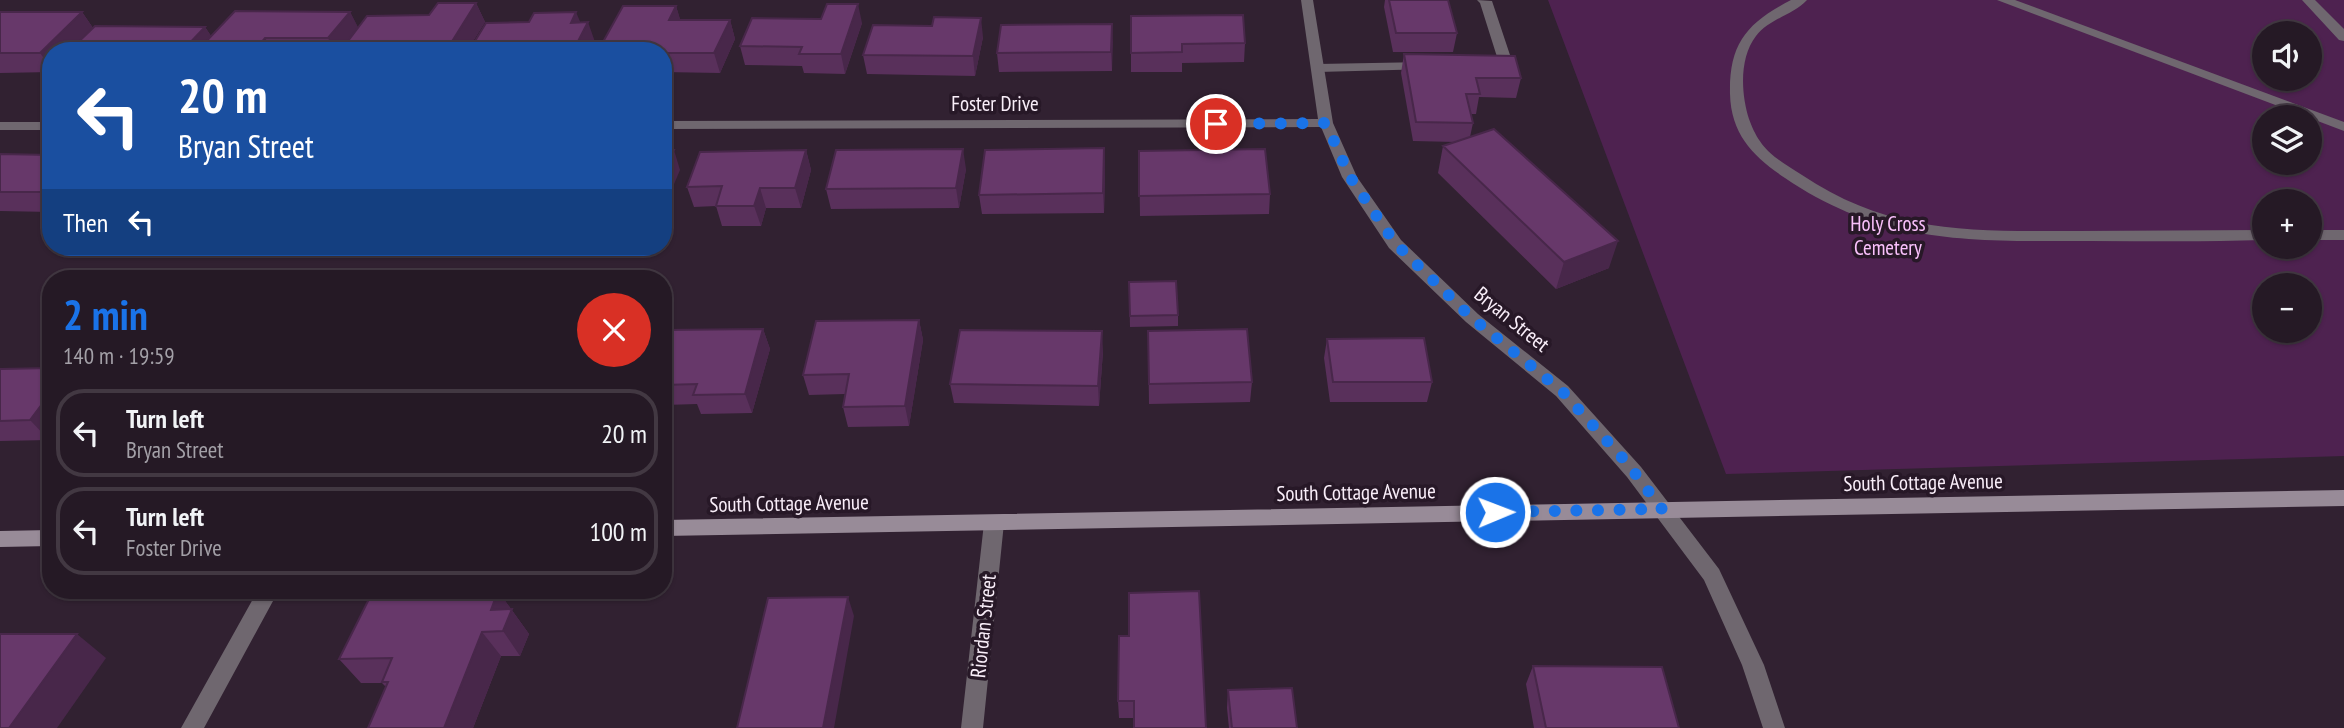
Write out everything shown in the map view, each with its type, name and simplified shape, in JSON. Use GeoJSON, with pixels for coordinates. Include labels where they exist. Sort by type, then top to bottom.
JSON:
{"type":"FeatureCollection","features":[{"type":"Feature","properties":{"kind":"main road","name":"South Cottage Avenue"},"geometry":{"type":"LineString","coordinates":[[672,528],[2344,498]]}},
{"type":"Feature","properties":{"kind":"main road"},"geometry":{"type":"LineString","coordinates":[[0,539],[42,538]]}},
{"type":"Feature","properties":{"kind":"street","name":"Bryan Street"},"geometry":{"type":"LineString","coordinates":[[1307,0],[1326,123],[1350,177],[1395,243],[1472,318],[1562,391],[1628,464],[1712,575],[1753,665],[1774,728]]}},
{"type":"Feature","properties":{"kind":"street"},"geometry":{"type":"LineString","coordinates":[[1478,64],[1506,64],[1486,1],[1483,0]]}},
{"type":"Feature","properties":{"kind":"street"},"geometry":{"type":"LineString","coordinates":[[1801,0],[1770,16],[1747,35],[1736,67],[1737,104],[1755,149],[1811,191],[1869,218],[1928,233],[1982,236],[2252,235]]}},
{"type":"Feature","properties":{"kind":"street"},"geometry":{"type":"LineString","coordinates":[[2003,0],[2050,11],[2344,127]]}},
{"type":"Feature","properties":{"kind":"street"},"geometry":{"type":"LineString","coordinates":[[2308,0],[2344,37]]}},
{"type":"Feature","properties":{"kind":"street"},"geometry":{"type":"LineString","coordinates":[[1318,68],[1437,65]]}},
{"type":"Feature","properties":{"kind":"street","name":"Foster Drive"},"geometry":{"type":"LineString","coordinates":[[672,125],[1326,123]]}},
{"type":"Feature","properties":{"kind":"street"},"geometry":{"type":"LineString","coordinates":[[0,126],[42,126]]}},
{"type":"Feature","properties":{"kind":"street"},"geometry":{"type":"LineString","coordinates":[[2322,235],[2344,235]]}},
{"type":"Feature","properties":{"kind":"street","name":"Riordan Street"},"geometry":{"type":"LineString","coordinates":[[972,728],[994,523]]}},
{"type":"Feature","properties":{"kind":"street"},"geometry":{"type":"LineString","coordinates":[[192,728],[264,599]]}},
{"type":"Feature","properties":{"kind":"green space","name":"Holy Cross Cemetery"},"geometry":{"type":"Polygon","coordinates":[[[1548,0],[2344,0],[2344,456],[1726,474],[1548,0]]]}},
{"type":"Feature","properties":{"kind":"building"},"geometry":{"type":"Polygon","coordinates":[[[1389,0],[1448,0],[1457,33],[1396,33],[1389,0]]]}},
{"type":"Feature","properties":{"kind":"building"},"geometry":{"type":"Polygon","coordinates":[[[438,3],[476,3],[452,42],[347,42],[367,16],[429,15],[438,3]]]}},
{"type":"Feature","properties":{"kind":"building"},"geometry":{"type":"Polygon","coordinates":[[[827,4],[858,4],[841,54],[799,54],[802,47],[740,46],[752,18],[821,19],[827,4]]]}},
{"type":"Feature","properties":{"kind":"building"},"geometry":{"type":"Polygon","coordinates":[[[623,6],[676,6],[669,20],[730,20],[714,53],[672,53],[672,42],[603,42],[623,6]]]}},
{"type":"Feature","properties":{"kind":"building"},"geometry":{"type":"Polygon","coordinates":[[[235,11],[350,12],[328,38],[206,42],[235,11]]]}},
{"type":"Feature","properties":{"kind":"building"},"geometry":{"type":"Polygon","coordinates":[[[0,12],[82,12],[51,42],[42,42],[40,53],[0,53],[0,12]]]}},
{"type":"Feature","properties":{"kind":"building"},"geometry":{"type":"Polygon","coordinates":[[[576,12],[571,23],[588,22],[578,42],[474,42],[486,23],[529,22],[534,13],[576,12]]]}},
{"type":"Feature","properties":{"kind":"building"},"geometry":{"type":"Polygon","coordinates":[[[1243,15],[1245,43],[1182,44],[1182,52],[1131,53],[1131,16],[1243,15]]]}},
{"type":"Feature","properties":{"kind":"building"},"geometry":{"type":"Polygon","coordinates":[[[934,17],[981,18],[973,56],[863,55],[873,25],[932,26],[934,17]]]}},
{"type":"Feature","properties":{"kind":"building"},"geometry":{"type":"Polygon","coordinates":[[[1112,24],[1111,52],[997,53],[1001,25],[1112,24]]]}},
{"type":"Feature","properties":{"kind":"building"},"geometry":{"type":"Polygon","coordinates":[[[95,26],[205,27],[191,42],[78,42],[95,26]]]}},
{"type":"Feature","properties":{"kind":"building"},"geometry":{"type":"Polygon","coordinates":[[[1404,54],[1515,56],[1521,78],[1476,78],[1480,94],[1466,94],[1473,123],[1416,122],[1404,54]]]}},
{"type":"Feature","properties":{"kind":"building"},"geometry":{"type":"Polygon","coordinates":[[[1494,129],[1618,241],[1564,262],[1443,146],[1494,129]]]}},
{"type":"Feature","properties":{"kind":"building"},"geometry":{"type":"Polygon","coordinates":[[[1104,148],[1103,193],[979,195],[985,150],[1104,148]]]}},
{"type":"Feature","properties":{"kind":"building"},"geometry":{"type":"Polygon","coordinates":[[[963,149],[956,188],[826,189],[836,150],[963,149]]]}},
{"type":"Feature","properties":{"kind":"building"},"geometry":{"type":"Polygon","coordinates":[[[1265,149],[1270,194],[1139,196],[1139,151],[1265,149]]]}},
{"type":"Feature","properties":{"kind":"building"},"geometry":{"type":"Polygon","coordinates":[[[806,150],[795,188],[760,188],[754,206],[716,206],[722,186],[687,187],[700,152],[806,150]]]}},
{"type":"Feature","properties":{"kind":"building"},"geometry":{"type":"Polygon","coordinates":[[[0,154],[42,155],[42,192],[0,192],[0,154]]]}},
{"type":"Feature","properties":{"kind":"building"},"geometry":{"type":"Polygon","coordinates":[[[1176,281],[1178,315],[1130,316],[1129,282],[1176,281]]]}},
{"type":"Feature","properties":{"kind":"building"},"geometry":{"type":"Polygon","coordinates":[[[919,320],[905,406],[843,407],[849,374],[803,375],[816,321],[919,320]]]}},
{"type":"Feature","properties":{"kind":"building"},"geometry":{"type":"Polygon","coordinates":[[[763,329],[745,394],[693,395],[697,384],[672,385],[672,330],[763,329]]]}},
{"type":"Feature","properties":{"kind":"building"},"geometry":{"type":"Polygon","coordinates":[[[1247,329],[1252,382],[1149,384],[1148,331],[1247,329]]]}},
{"type":"Feature","properties":{"kind":"building"},"geometry":{"type":"Polygon","coordinates":[[[960,330],[1102,331],[1098,386],[950,384],[960,330]]]}},
{"type":"Feature","properties":{"kind":"building"},"geometry":{"type":"Polygon","coordinates":[[[1424,338],[1432,382],[1333,382],[1327,339],[1424,338]]]}},
{"type":"Feature","properties":{"kind":"building"},"geometry":{"type":"Polygon","coordinates":[[[42,368],[42,404],[30,420],[0,421],[0,369],[42,368]]]}},
{"type":"Feature","properties":{"kind":"building"},"geometry":{"type":"Polygon","coordinates":[[[1199,591],[1206,728],[1134,728],[1134,701],[1118,701],[1119,636],[1129,636],[1129,593],[1199,591]]]}},
{"type":"Feature","properties":{"kind":"building"},"geometry":{"type":"Polygon","coordinates":[[[848,597],[823,728],[737,728],[768,598],[848,597]]]}},
{"type":"Feature","properties":{"kind":"building"},"geometry":{"type":"Polygon","coordinates":[[[369,599],[495,599],[491,610],[512,609],[503,631],[482,632],[444,728],[368,728],[388,682],[382,682],[392,658],[339,659],[369,599]]]}},
{"type":"Feature","properties":{"kind":"building"},"geometry":{"type":"Polygon","coordinates":[[[0,634],[77,634],[9,728],[0,728],[0,634]]]}},
{"type":"Feature","properties":{"kind":"building"},"geometry":{"type":"Polygon","coordinates":[[[1533,666],[1662,667],[1679,728],[1546,728],[1533,666]]]}},
{"type":"Feature","properties":{"kind":"building"},"geometry":{"type":"Polygon","coordinates":[[[1292,688],[1297,728],[1232,728],[1228,690],[1292,688]]]}},
{"type":"Feature","properties":{"kind":"route"},"geometry":{"type":"LineString","coordinates":[[1216,124],[1326,123],[1350,177],[1395,243],[1472,318],[1531,362],[1562,391],[1628,464],[1662,509],[1495,512]]}}]}
